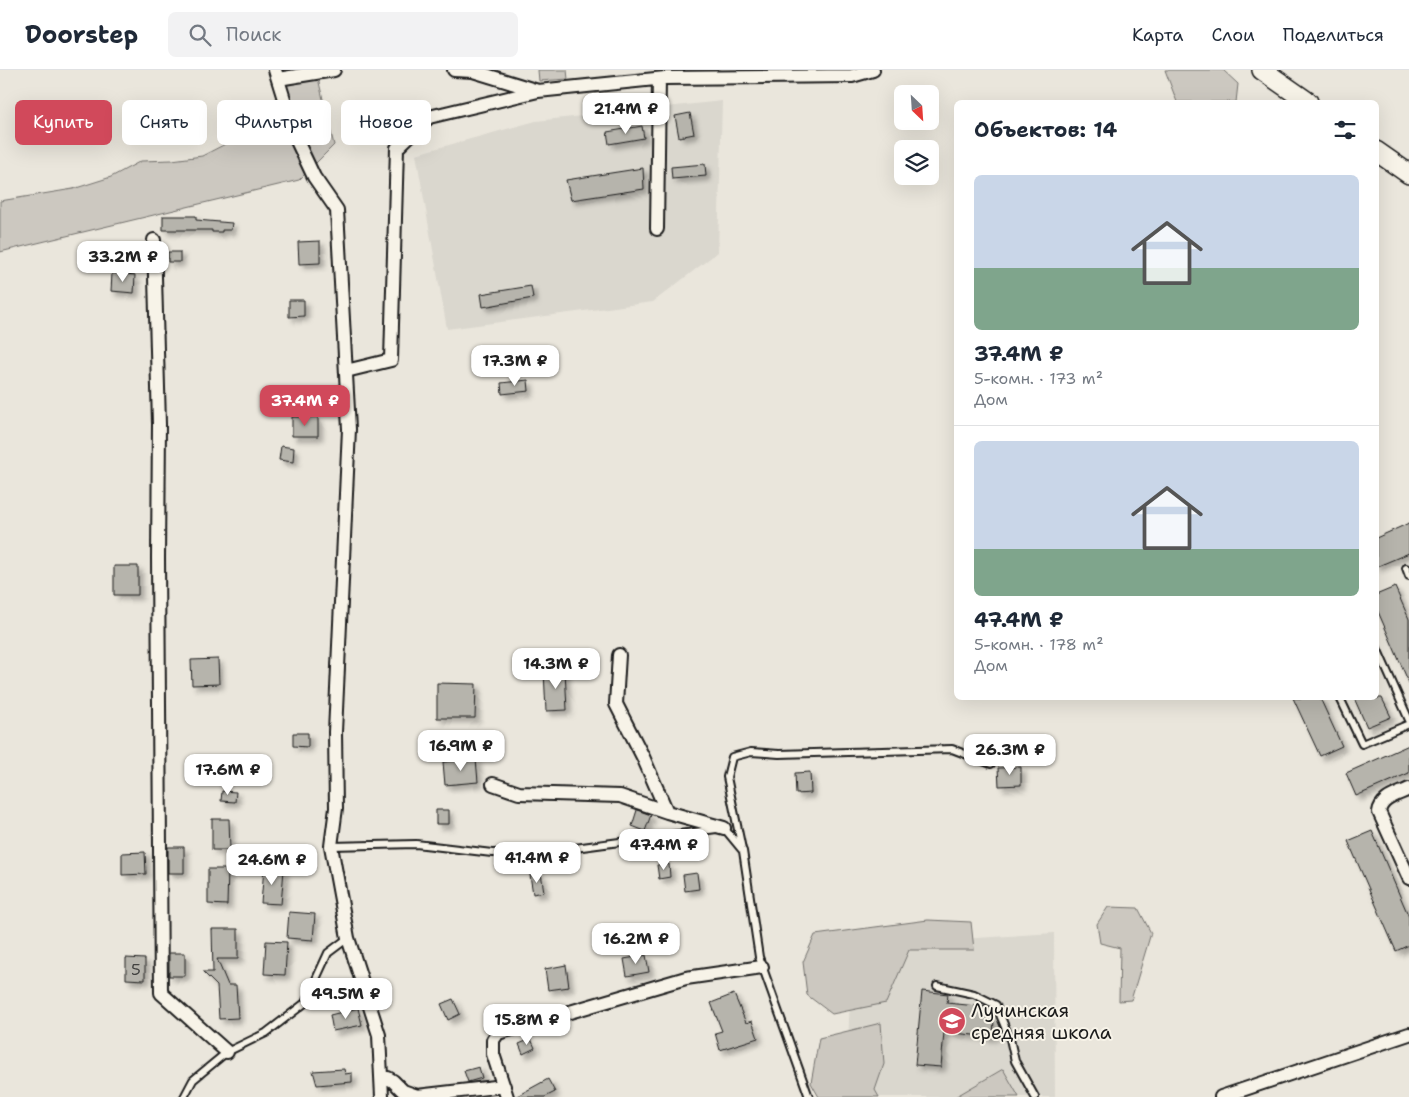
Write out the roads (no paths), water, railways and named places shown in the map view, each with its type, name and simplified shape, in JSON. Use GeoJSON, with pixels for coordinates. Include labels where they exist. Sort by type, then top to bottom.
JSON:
{"type":"FeatureCollection","features":[{"type":"Feature","properties":{"kind":"street"},"geometry":{"type":"LineString","coordinates":[[334,70],[277,75],[297,141],[314,177],[337,210],[349,429],[335,732],[336,808],[331,846],[348,938],[379,1035],[382,1097]]}},
{"type":"Feature","properties":{"kind":"street"},"geometry":{"type":"LineString","coordinates":[[454,70],[473,71],[538,91]]}},
{"type":"Feature","properties":{"kind":"street"},"geometry":{"type":"LineString","coordinates":[[346,371],[391,360],[398,148],[430,117],[538,91],[659,80],[852,76],[873,70]]}},
{"type":"Feature","properties":{"kind":"street"},"geometry":{"type":"LineString","coordinates":[[1262,70],[1305,100]]}},
{"type":"Feature","properties":{"kind":"street"},"geometry":{"type":"LineString","coordinates":[[657,229],[659,80]]}},
{"type":"Feature","properties":{"kind":"street"},"geometry":{"type":"LineString","coordinates":[[1379,152],[1409,174]]}},
{"type":"Feature","properties":{"kind":"street"},"geometry":{"type":"LineString","coordinates":[[154,240],[159,424],[161,993],[227,1052]]}},
{"type":"Feature","properties":{"kind":"street"},"geometry":{"type":"LineString","coordinates":[[619,655],[616,704],[643,757],[667,812]]}},
{"type":"Feature","properties":{"kind":"street"},"geometry":{"type":"LineString","coordinates":[[493,784],[519,793],[620,796],[724,828]]}},
{"type":"Feature","properties":{"kind":"street"},"geometry":{"type":"LineString","coordinates":[[1409,789],[1385,800],[1380,806],[1379,812],[1409,878]]}},
{"type":"Feature","properties":{"kind":"street"},"geometry":{"type":"LineString","coordinates":[[381,1078],[388,1078],[403,1091],[417,1096],[506,1091],[493,1054],[493,1040],[498,1034],[686,978],[762,967]]}},
{"type":"Feature","properties":{"kind":"street"},"geometry":{"type":"LineString","coordinates":[[1221,1097],[1240,1094],[1409,1034]]}},
{"type":"Feature","properties":{"kind":"lane"},"geometry":{"type":"LineString","coordinates":[[1406,568],[1409,576]]}},
{"type":"Feature","properties":{"kind":"lane"},"geometry":{"type":"LineString","coordinates":[[1379,653],[1409,720]]}},
{"type":"Feature","properties":{"kind":"lane"},"geometry":{"type":"LineString","coordinates":[[1341,700],[1362,744],[1409,724]]}},
{"type":"Feature","properties":{"kind":"lane"},"geometry":{"type":"LineString","coordinates":[[809,1097],[759,957],[743,851],[727,777],[732,757],[751,752],[779,754],[952,749],[991,764]]}},
{"type":"Feature","properties":{"kind":"lane"},"geometry":{"type":"LineString","coordinates":[[331,846],[416,844],[492,853],[544,852],[724,828],[743,851]]}},
{"type":"Feature","properties":{"kind":"lane"},"geometry":{"type":"LineString","coordinates":[[184,1097],[193,1080],[227,1052],[266,1032],[305,1003],[328,953],[348,938]]}},
{"type":"Feature","properties":{"kind":"lane"},"geometry":{"type":"LineString","coordinates":[[937,986],[974,994],[996,1005],[1010,1039],[1015,1061],[1035,1097]]}},
{"type":"Feature","properties":{"kind":"place","name":"Лучинская средняя школа"},"geometry":{"type":"Point","coordinates":[952,1021]}}]}
